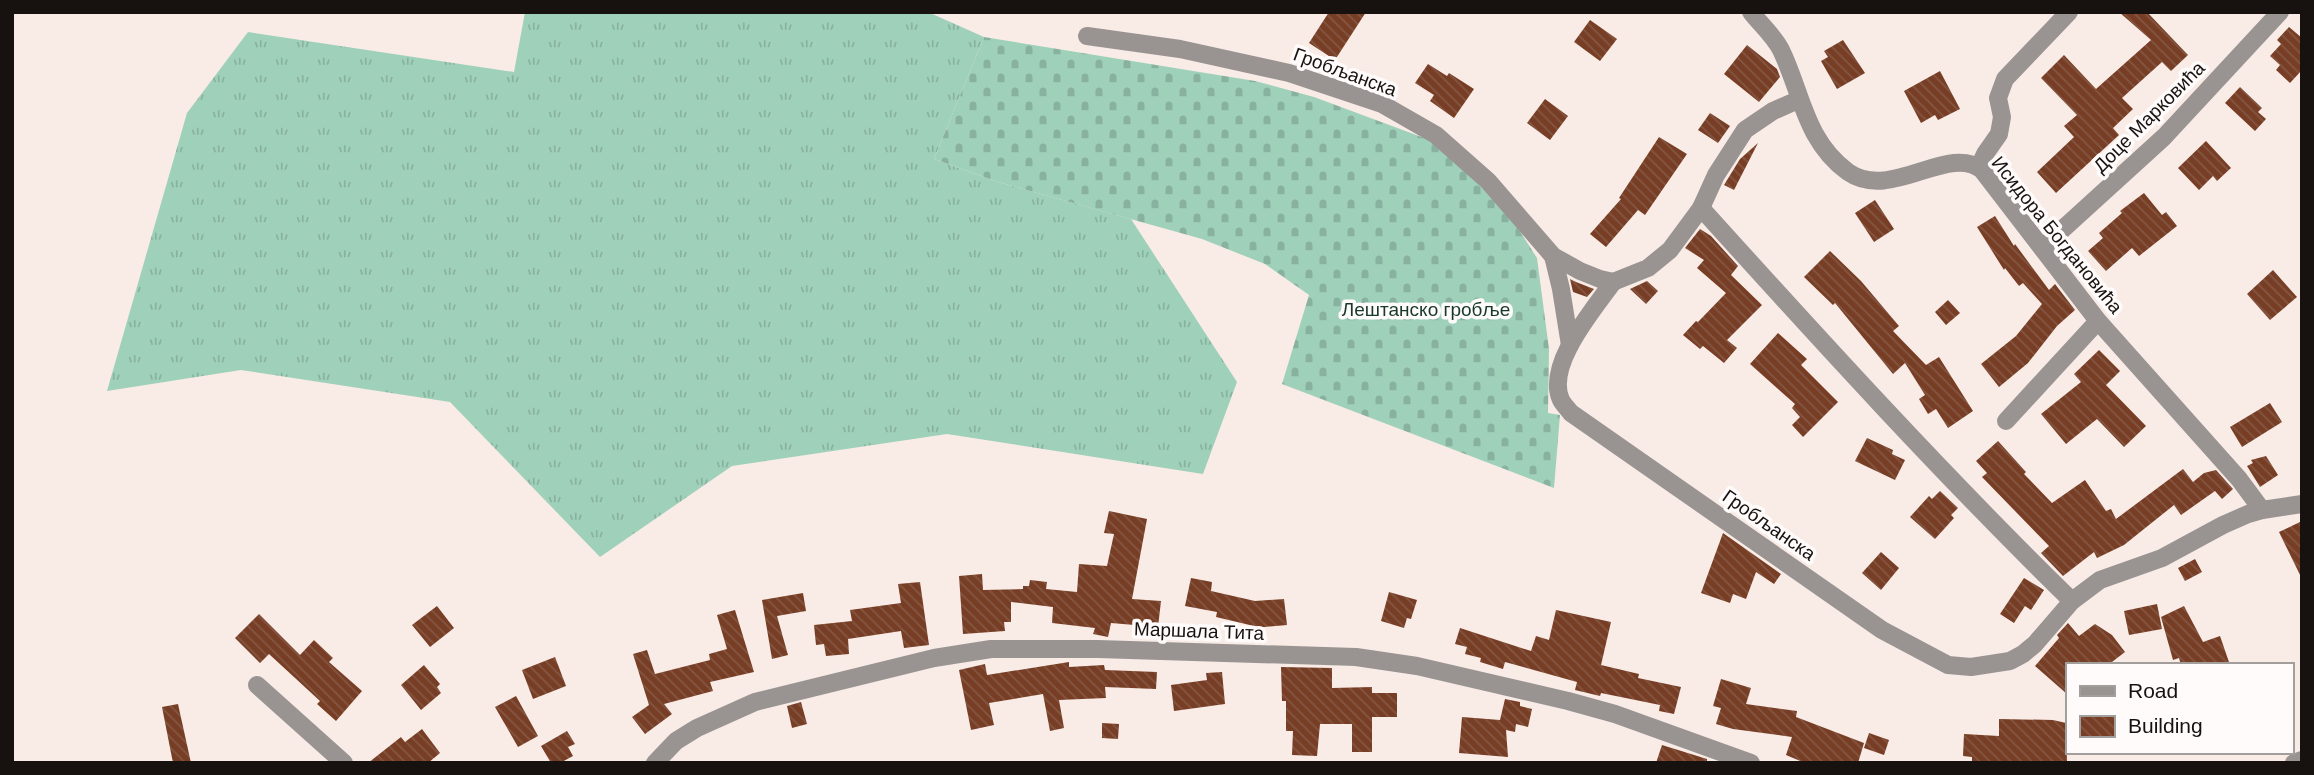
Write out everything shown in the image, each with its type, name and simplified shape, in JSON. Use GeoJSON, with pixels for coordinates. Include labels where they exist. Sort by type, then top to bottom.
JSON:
{"type":"FeatureCollection","features":[{"type":"Feature","properties":{"kind":"street","name":"Исидора Богдановића"},"geometry":{"type":"LineString","coordinates":[[1751,12],[1774,38],[1781,51],[1798,100],[1815,134],[1831,156],[1849,173],[1872,181],[1964,162],[1979,167],[2098,321],[2239,480],[2262,510]]}},
{"type":"Feature","properties":{"kind":"street"},"geometry":{"type":"LineString","coordinates":[[1979,167],[1984,153],[1999,134],[2002,117],[1998,98],[2005,79],[2069,12]]}},
{"type":"Feature","properties":{"kind":"street","name":"Доце Марковића"},"geometry":{"type":"LineString","coordinates":[[2042,248],[2164,136],[2280,12]]}},
{"type":"Feature","properties":{"kind":"street","name":"Гробљанска"},"geometry":{"type":"LineString","coordinates":[[1087,36],[1180,49],[1289,73],[1382,104],[1436,135],[1488,181],[1553,256],[1580,271],[1613,282],[1570,345],[1560,368],[1561,399],[1571,413],[1882,630],[1939,662],[1971,667],[2010,661],[2035,644],[2072,601],[2100,580],[2162,558],[2223,525],[2262,510],[2302,504]]}},
{"type":"Feature","properties":{"kind":"street"},"geometry":{"type":"LineString","coordinates":[[1613,282],[1648,268],[1670,250],[1701,208],[1716,175],[1745,130],[1773,111],[1798,100]]}},
{"type":"Feature","properties":{"kind":"street"},"geometry":{"type":"LineString","coordinates":[[1701,208],[1850,373],[2006,537],[2072,601]]}},
{"type":"Feature","properties":{"kind":"street"},"geometry":{"type":"LineString","coordinates":[[1553,256],[1570,345]]}},
{"type":"Feature","properties":{"kind":"street"},"geometry":{"type":"LineString","coordinates":[[2006,421],[2098,321]]}},
{"type":"Feature","properties":{"kind":"street","name":"Маршала Тита"},"geometry":{"type":"LineString","coordinates":[[655,763],[676,741],[697,728],[755,702],[934,658],[991,649],[1098,649],[1380,660],[1452,674],[1615,714],[1751,763]]}},
{"type":"Feature","properties":{"kind":"street"},"geometry":{"type":"LineString","coordinates":[[257,685],[344,763]]}},
{"type":"Feature","properties":{"kind":"street"},"geometry":{"type":"LineString","coordinates":[[2294,763],[2302,760]]}},
{"type":"Feature","properties":{"kind":"green space"},"geometry":{"type":"Polygon","coordinates":[[[525,12],[928,12],[984,37],[934,159],[998,182],[1131,219],[1237,382],[1203,474],[947,434],[732,466],[600,557],[450,402],[241,370],[107,391],[187,113],[248,32],[514,72],[525,12]]]}},
{"type":"Feature","properties":{"kind":"green space","name":"Лештанско гробље"},"geometry":{"type":"Polygon","coordinates":[[[984,37],[1255,81],[1314,97],[1427,139],[1457,159],[1512,219],[1537,258],[1549,349],[1548,413],[1560,415],[1554,488],[1282,384],[1309,295],[1265,264],[1202,239],[998,182],[934,159],[984,37]]]}},
{"type":"Feature","properties":{"kind":"building"},"geometry":{"type":"Polygon","coordinates":[[[1329,12],[1366,12],[1335,60],[1309,43],[1329,12]]]}},
{"type":"Feature","properties":{"kind":"building"},"geometry":{"type":"Polygon","coordinates":[[[2119,12],[2147,12],[2188,55],[2171,71],[2162,62],[2122,98],[2133,109],[2113,128],[2119,135],[2056,193],[2037,172],[2074,137],[2064,126],[2077,115],[2041,78],[2064,55],[2096,89],[2151,40],[2119,12]]]}},
{"type":"Feature","properties":{"kind":"building"},"geometry":{"type":"Polygon","coordinates":[[[1590,20],[1617,39],[1600,61],[1574,42],[1590,20]]]}},
{"type":"Feature","properties":{"kind":"building"},"geometry":{"type":"Polygon","coordinates":[[[2289,27],[2302,38],[2302,70],[2290,83],[2276,70],[2280,65],[2270,56],[2281,44],[2277,40],[2289,27]]]}},
{"type":"Feature","properties":{"kind":"building"},"geometry":{"type":"Polygon","coordinates":[[[1843,40],[1865,73],[1837,89],[1821,61],[1828,57],[1824,51],[1843,40]]]}},
{"type":"Feature","properties":{"kind":"building"},"geometry":{"type":"Polygon","coordinates":[[[1747,45],[1777,69],[1780,77],[1759,102],[1724,74],[1747,45]]]}},
{"type":"Feature","properties":{"kind":"building"},"geometry":{"type":"Polygon","coordinates":[[[1428,64],[1447,76],[1449,73],[1474,89],[1454,118],[1430,101],[1434,95],[1415,83],[1428,64]]]}},
{"type":"Feature","properties":{"kind":"building"},"geometry":{"type":"Polygon","coordinates":[[[1940,71],[1960,109],[1938,120],[1935,115],[1921,123],[1904,91],[1940,71]]]}},
{"type":"Feature","properties":{"kind":"building"},"geometry":{"type":"Polygon","coordinates":[[[2240,87],[2262,108],[2258,112],[2266,119],[2255,131],[2225,103],[2240,87]]]}},
{"type":"Feature","properties":{"kind":"building"},"geometry":{"type":"Polygon","coordinates":[[[1545,99],[1568,116],[1550,140],[1527,123],[1545,99]]]}},
{"type":"Feature","properties":{"kind":"building"},"geometry":{"type":"Polygon","coordinates":[[[1710,113],[1730,126],[1718,143],[1698,130],[1710,113]]]}},
{"type":"Feature","properties":{"kind":"building"},"geometry":{"type":"Polygon","coordinates":[[[1659,137],[1687,154],[1645,215],[1638,210],[1606,247],[1590,234],[1621,199],[1619,198],[1659,137]]]}},
{"type":"Feature","properties":{"kind":"building"},"geometry":{"type":"Polygon","coordinates":[[[2206,141],[2231,168],[2217,181],[2213,176],[2199,190],[2178,168],[2206,141]]]}},
{"type":"Feature","properties":{"kind":"building"},"geometry":{"type":"Polygon","coordinates":[[[1758,143],[1734,190],[1724,185],[1740,159],[1758,143]]]}},
{"type":"Feature","properties":{"kind":"building"},"geometry":{"type":"Polygon","coordinates":[[[2144,193],[2162,215],[2166,212],[2177,226],[2139,256],[2132,248],[2106,271],[2088,251],[2103,238],[2099,233],[2122,213],[2120,211],[2144,193]]]}},
{"type":"Feature","properties":{"kind":"building"},"geometry":{"type":"Polygon","coordinates":[[[1875,200],[1894,229],[1874,242],[1855,213],[1875,200]]]}},
{"type":"Feature","properties":{"kind":"building"},"geometry":{"type":"Polygon","coordinates":[[[1995,216],[2014,246],[2015,244],[2049,290],[2055,284],[2075,310],[2057,326],[2028,363],[1999,387],[1981,364],[2016,336],[2042,304],[2023,283],[2019,286],[2005,268],[2004,270],[1977,227],[1995,216]]]}},
{"type":"Feature","properties":{"kind":"building"},"geometry":{"type":"Polygon","coordinates":[[[1700,229],[1711,236],[1738,266],[1731,275],[1762,305],[1727,340],[1737,348],[1724,363],[1703,346],[1700,349],[1683,335],[1726,293],[1697,268],[1704,260],[1685,248],[1700,229]]]}},
{"type":"Feature","properties":{"kind":"building"},"geometry":{"type":"Polygon","coordinates":[[[1830,251],[1861,281],[1899,326],[1893,331],[1926,365],[1939,357],[1973,411],[1948,428],[1936,409],[1928,414],[1919,399],[1925,395],[1905,363],[1893,374],[1835,303],[1833,305],[1804,277],[1830,251]]]}},
{"type":"Feature","properties":{"kind":"building"},"geometry":{"type":"Polygon","coordinates":[[[2273,270],[2297,297],[2270,320],[2247,294],[2273,270]]]}},
{"type":"Feature","properties":{"kind":"building"},"geometry":{"type":"Polygon","coordinates":[[[1570,279],[1594,289],[1587,297],[1573,292],[1570,279]]]}},
{"type":"Feature","properties":{"kind":"building"},"geometry":{"type":"Polygon","coordinates":[[[1647,281],[1658,291],[1646,304],[1630,289],[1647,281]]]}},
{"type":"Feature","properties":{"kind":"building"},"geometry":{"type":"Polygon","coordinates":[[[1948,300],[1960,313],[1946,325],[1935,312],[1948,300]]]}},
{"type":"Feature","properties":{"kind":"building"},"geometry":{"type":"Polygon","coordinates":[[[1778,333],[1807,359],[1801,365],[1838,402],[1803,437],[1792,425],[1800,417],[1792,408],[1795,404],[1750,364],[1778,333]]]}},
{"type":"Feature","properties":{"kind":"building"},"geometry":{"type":"Polygon","coordinates":[[[2099,350],[2120,371],[2106,385],[2146,426],[2124,447],[2097,419],[2066,444],[2041,414],[2081,382],[2074,374],[2099,350]]]}},
{"type":"Feature","properties":{"kind":"building"},"geometry":{"type":"Polygon","coordinates":[[[2270,403],[2282,422],[2242,447],[2230,427],[2270,403]]]}},
{"type":"Feature","properties":{"kind":"building"},"geometry":{"type":"Polygon","coordinates":[[[1867,438],[1893,450],[1892,454],[1905,460],[1895,480],[1855,461],[1867,438]]]}},
{"type":"Feature","properties":{"kind":"building"},"geometry":{"type":"Polygon","coordinates":[[[1998,441],[2052,503],[2085,480],[2106,511],[2111,509],[2116,519],[2183,469],[2193,482],[2204,473],[2216,470],[2233,489],[2222,499],[2215,491],[2181,515],[2174,505],[2124,545],[2097,558],[2094,552],[2063,576],[2041,553],[2049,546],[1982,477],[1987,473],[1976,461],[1998,441]]]}},
{"type":"Feature","properties":{"kind":"building"},"geometry":{"type":"Polygon","coordinates":[[[2266,456],[2278,475],[2260,487],[2247,466],[2253,463],[2251,460],[2266,456]]]}},
{"type":"Feature","properties":{"kind":"building"},"geometry":{"type":"Polygon","coordinates":[[[1940,491],[1958,508],[1951,515],[1954,518],[1935,539],[1910,517],[1929,496],[1932,499],[1940,491]]]}},
{"type":"Feature","properties":{"kind":"building"},"geometry":{"type":"Polygon","coordinates":[[[1109,511],[1147,519],[1132,599],[1161,601],[1158,627],[1111,623],[1108,637],[1093,634],[1095,628],[1052,623],[1053,607],[1011,602],[1011,622],[1004,622],[1005,631],[963,634],[959,576],[982,574],[983,590],[1023,589],[1023,586],[1029,586],[1030,580],[1047,582],[1046,589],[1077,592],[1079,564],[1107,566],[1114,534],[1104,533],[1109,511]]]}},
{"type":"Feature","properties":{"kind":"building"},"geometry":{"type":"Polygon","coordinates":[[[2302,521],[2302,579],[2279,532],[2302,521]]]}},
{"type":"Feature","properties":{"kind":"building"},"geometry":{"type":"Polygon","coordinates":[[[1723,533],[1781,574],[1774,584],[1756,572],[1746,599],[1733,594],[1730,603],[1701,593],[1723,533]]]}},
{"type":"Feature","properties":{"kind":"building"},"geometry":{"type":"Polygon","coordinates":[[[1881,552],[1899,568],[1881,590],[1862,573],[1881,552]]]}},
{"type":"Feature","properties":{"kind":"building"},"geometry":{"type":"Polygon","coordinates":[[[2195,559],[2202,572],[2185,581],[2178,568],[2195,559]]]}},
{"type":"Feature","properties":{"kind":"building"},"geometry":{"type":"Polygon","coordinates":[[[1191,578],[1212,582],[1211,591],[1255,601],[1284,599],[1287,625],[1254,628],[1216,617],[1217,612],[1185,606],[1191,578]]]}},
{"type":"Feature","properties":{"kind":"building"},"geometry":{"type":"Polygon","coordinates":[[[2024,578],[2044,590],[2031,610],[2025,606],[2014,623],[2000,614],[2024,578]]]}},
{"type":"Feature","properties":{"kind":"building"},"geometry":{"type":"Polygon","coordinates":[[[920,582],[929,645],[904,648],[901,631],[848,639],[849,654],[826,656],[824,644],[816,645],[814,625],[852,621],[850,610],[901,603],[898,584],[920,582]]]}},
{"type":"Feature","properties":{"kind":"building"},"geometry":{"type":"Polygon","coordinates":[[[1389,592],[1417,600],[1411,619],[1407,618],[1404,628],[1381,621],[1389,592]]]}},
{"type":"Feature","properties":{"kind":"building"},"geometry":{"type":"Polygon","coordinates":[[[803,593],[806,611],[777,616],[788,655],[772,659],[762,600],[803,593]]]}},
{"type":"Feature","properties":{"kind":"building"},"geometry":{"type":"Polygon","coordinates":[[[2157,604],[2162,629],[2129,635],[2124,611],[2157,604]]]}},
{"type":"Feature","properties":{"kind":"building"},"geometry":{"type":"Polygon","coordinates":[[[437,606],[454,628],[430,647],[412,625],[437,606]]]}},
{"type":"Feature","properties":{"kind":"building"},"geometry":{"type":"Polygon","coordinates":[[[2184,606],[2203,642],[2220,636],[2229,663],[2180,663],[2179,658],[2173,660],[2161,617],[2184,606]]]}},
{"type":"Feature","properties":{"kind":"building"},"geometry":{"type":"Polygon","coordinates":[[[735,610],[754,672],[710,682],[713,691],[664,704],[672,714],[645,734],[632,717],[649,705],[633,654],[647,650],[655,674],[710,660],[709,654],[727,649],[717,615],[735,610]]]}},
{"type":"Feature","properties":{"kind":"building"},"geometry":{"type":"Polygon","coordinates":[[[1556,610],[1611,622],[1601,665],[1639,674],[1638,678],[1681,687],[1674,714],[1659,711],[1660,705],[1575,690],[1577,682],[1505,662],[1503,669],[1480,662],[1481,658],[1465,654],[1467,647],[1455,644],[1460,628],[1531,651],[1536,636],[1549,640],[1556,610]]]}},
{"type":"Feature","properties":{"kind":"building"},"geometry":{"type":"Polygon","coordinates":[[[259,614],[300,655],[314,640],[333,658],[329,662],[362,691],[336,721],[317,704],[320,701],[269,654],[260,663],[235,638],[259,614]]]}},
{"type":"Feature","properties":{"kind":"building"},"geometry":{"type":"Polygon","coordinates":[[[2068,623],[2079,636],[2095,624],[2112,635],[2125,652],[2111,663],[2066,663],[2066,693],[2035,666],[2059,638],[2057,635],[2068,623]]]}},
{"type":"Feature","properties":{"kind":"building"},"geometry":{"type":"Polygon","coordinates":[[[555,657],[566,686],[533,699],[522,670],[555,657]]]}},
{"type":"Feature","properties":{"kind":"building"},"geometry":{"type":"Polygon","coordinates":[[[1069,662],[1069,667],[1104,665],[1105,670],[1157,672],[1156,689],[1105,687],[1106,698],[1059,700],[1064,728],[1050,731],[1043,694],[989,703],[994,725],[971,730],[959,670],[985,664],[987,675],[1069,662]]]}},
{"type":"Feature","properties":{"kind":"building"},"geometry":{"type":"Polygon","coordinates":[[[424,665],[440,684],[437,687],[441,693],[421,710],[401,685],[424,665]]]}},
{"type":"Feature","properties":{"kind":"building"},"geometry":{"type":"Polygon","coordinates":[[[1281,667],[1332,668],[1332,688],[1372,687],[1372,693],[1397,693],[1397,717],[1372,717],[1372,752],[1352,752],[1352,724],[1320,724],[1317,756],[1292,755],[1293,731],[1286,731],[1286,701],[1282,701],[1281,667]]]}},
{"type":"Feature","properties":{"kind":"building"},"geometry":{"type":"Polygon","coordinates":[[[1222,672],[1225,704],[1174,711],[1171,685],[1207,680],[1206,673],[1222,672]]]}},
{"type":"Feature","properties":{"kind":"building"},"geometry":{"type":"Polygon","coordinates":[[[1721,679],[1751,688],[1746,704],[1797,711],[1796,717],[1864,743],[1858,763],[1805,763],[1786,755],[1792,737],[1716,724],[1721,708],[1713,706],[1721,679]]]}},
{"type":"Feature","properties":{"kind":"building"},"geometry":{"type":"Polygon","coordinates":[[[516,696],[538,736],[518,747],[495,707],[516,696]]]}},
{"type":"Feature","properties":{"kind":"building"},"geometry":{"type":"Polygon","coordinates":[[[1505,699],[1520,702],[1520,706],[1532,709],[1528,727],[1516,724],[1515,732],[1506,730],[1508,757],[1459,753],[1462,717],[1500,720],[1505,699]]]}},
{"type":"Feature","properties":{"kind":"building"},"geometry":{"type":"Polygon","coordinates":[[[801,702],[807,724],[792,728],[787,706],[801,702]]]}},
{"type":"Feature","properties":{"kind":"building"},"geometry":{"type":"Polygon","coordinates":[[[178,704],[191,763],[173,763],[162,707],[178,704]]]}},
{"type":"Feature","properties":{"kind":"building"},"geometry":{"type":"Polygon","coordinates":[[[1999,719],[2053,720],[2066,723],[2067,763],[1972,762],[1972,757],[1963,756],[1964,734],[1999,736],[1999,719]]]}},
{"type":"Feature","properties":{"kind":"building"},"geometry":{"type":"Polygon","coordinates":[[[1102,723],[1119,724],[1118,739],[1102,738],[1102,723]]]}},
{"type":"Feature","properties":{"kind":"building"},"geometry":{"type":"Polygon","coordinates":[[[422,729],[440,753],[428,763],[368,763],[401,737],[405,742],[422,729]]]}},
{"type":"Feature","properties":{"kind":"building"},"geometry":{"type":"Polygon","coordinates":[[[567,731],[575,744],[568,747],[573,756],[560,763],[551,763],[541,746],[567,731]]]}},
{"type":"Feature","properties":{"kind":"building"},"geometry":{"type":"Polygon","coordinates":[[[1869,733],[1889,740],[1884,755],[1864,748],[1869,733]]]}},
{"type":"Feature","properties":{"kind":"building"},"geometry":{"type":"Polygon","coordinates":[[[1662,745],[1707,759],[1707,763],[1656,763],[1662,745]]]}}]}
